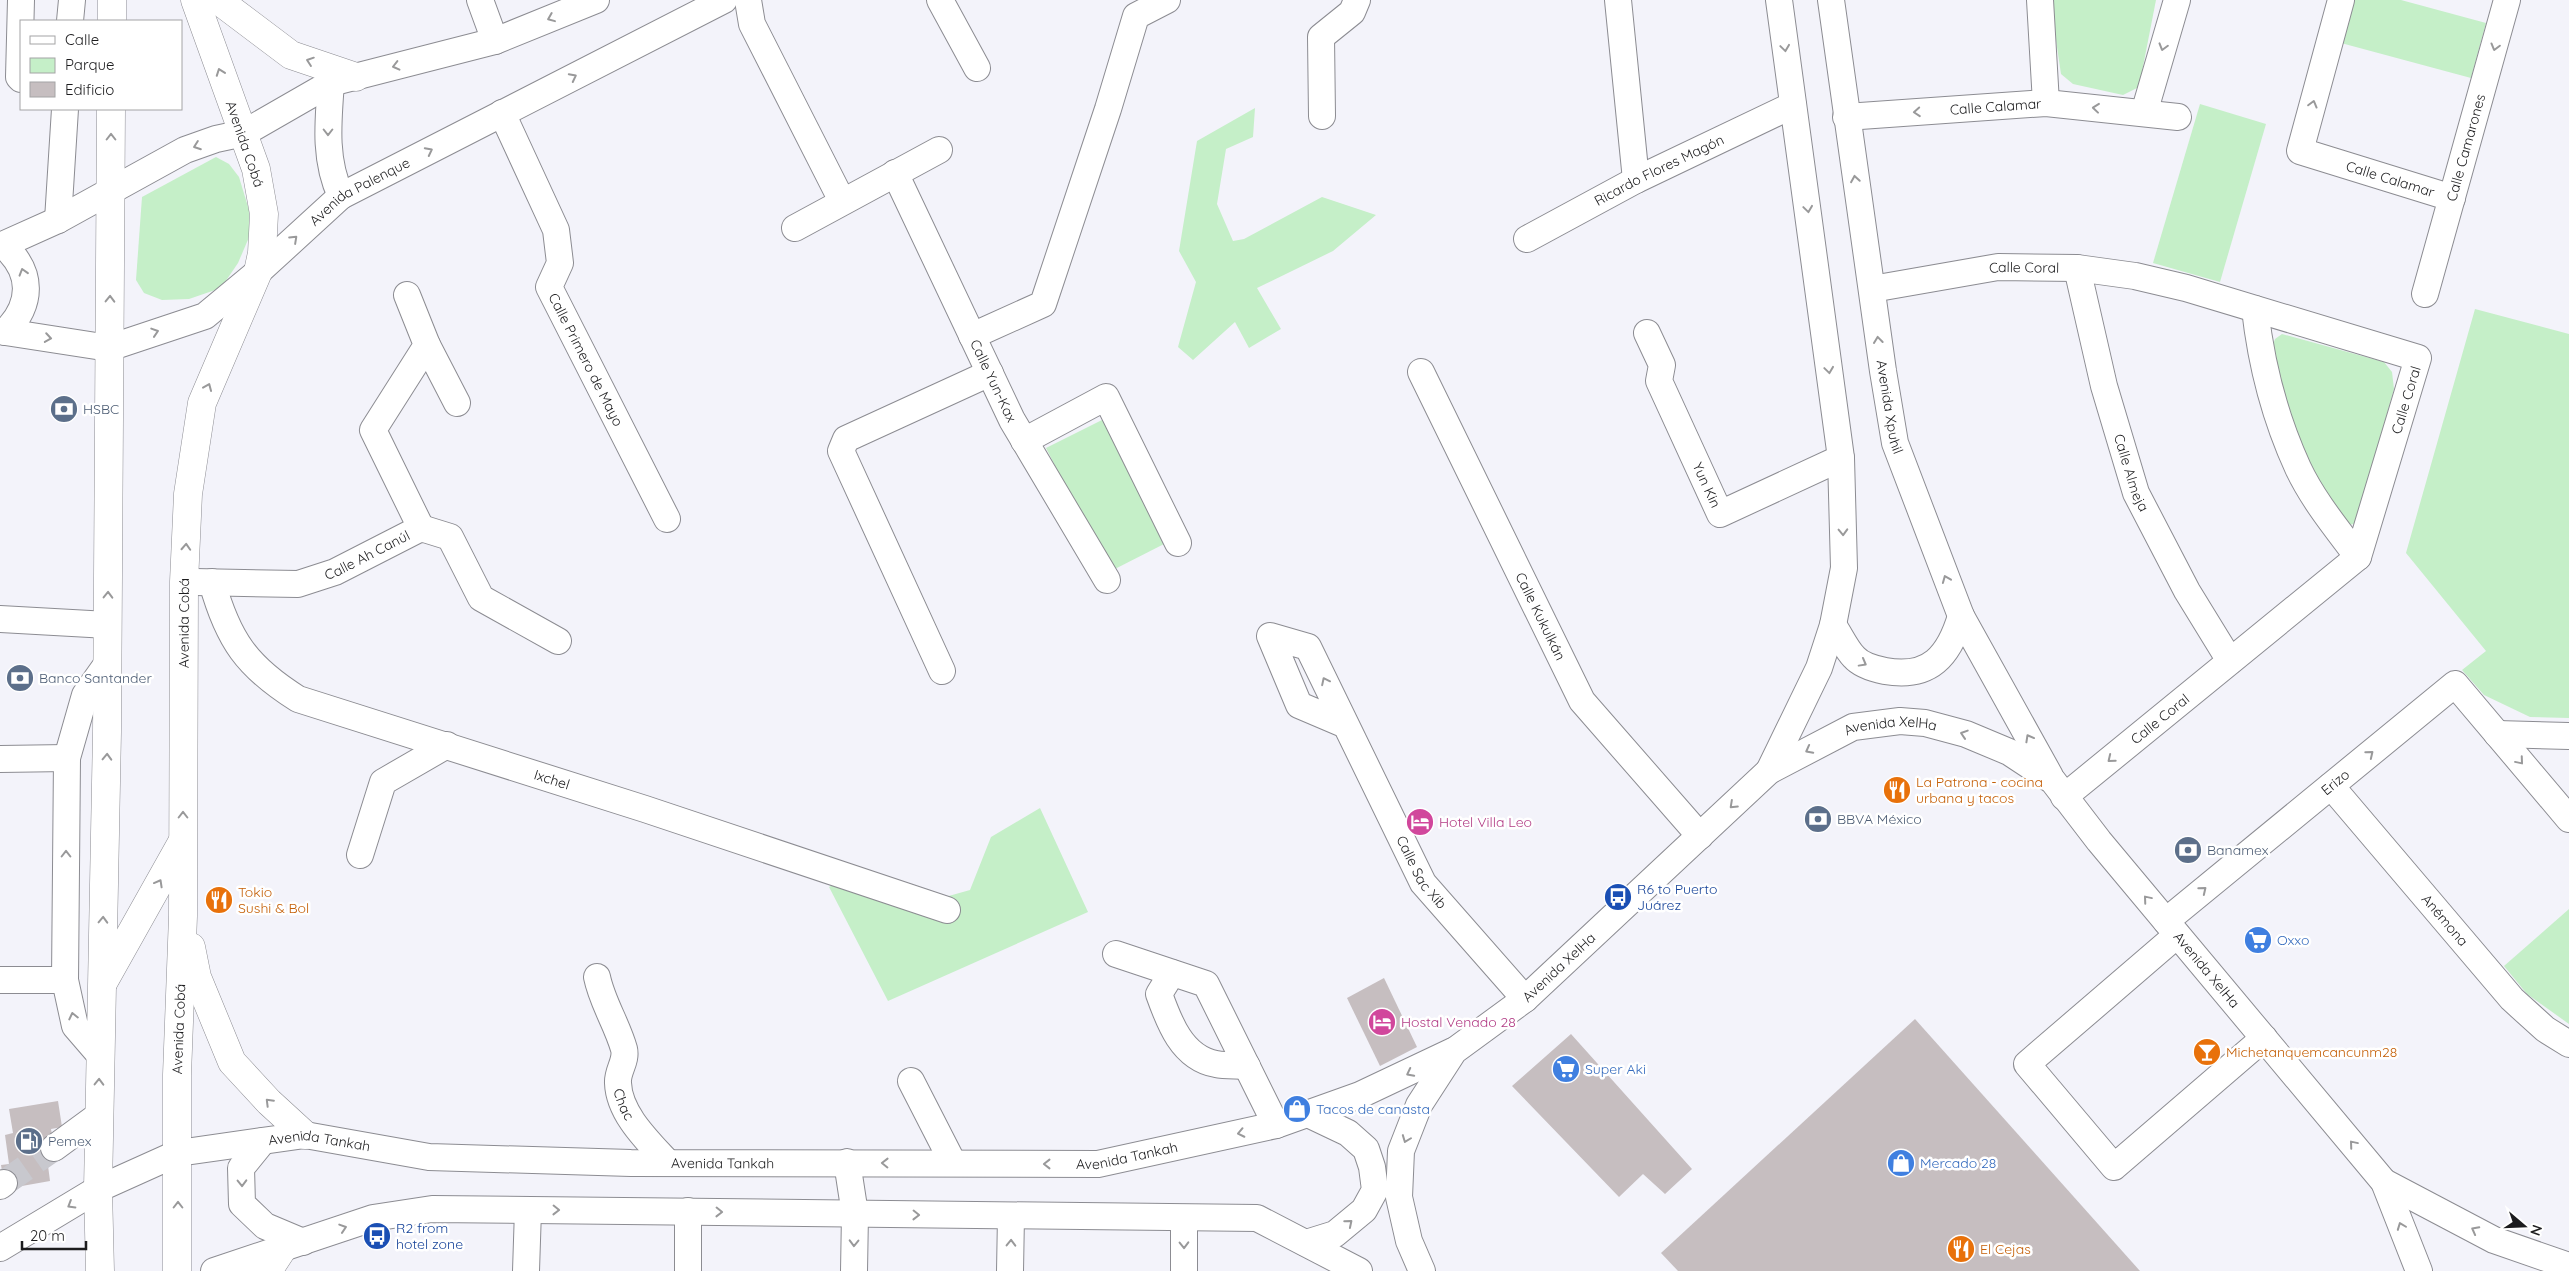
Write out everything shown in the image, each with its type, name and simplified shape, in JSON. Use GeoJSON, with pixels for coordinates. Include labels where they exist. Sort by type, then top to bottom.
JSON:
{"type":"FeatureCollection","features":[{"type":"Feature","properties":{"kind":"main road"},"geometry":{"type":"LineString","coordinates":[[112,0],[112,20]]}},
{"type":"Feature","properties":{"kind":"main road","name":"Avenida Cobá"},"geometry":{"type":"LineString","coordinates":[[177,1271],[177,1075],[183,916],[184,582],[188,494],[202,402],[258,272],[264,234],[262,191],[244,133],[195,0]]}},
{"type":"Feature","properties":{"kind":"main road"},"geometry":{"type":"LineString","coordinates":[[218,0],[291,54],[343,80]]}},
{"type":"Feature","properties":{"kind":"main road"},"geometry":{"type":"LineString","coordinates":[[100,1271],[99,1115],[108,732],[111,110]]}},
{"type":"Feature","properties":{"kind":"main road"},"geometry":{"type":"LineString","coordinates":[[101,986],[183,842]]}},
{"type":"Feature","properties":{"kind":"main road"},"geometry":{"type":"LineString","coordinates":[[183,916],[197,977],[232,1062],[269,1102],[305,1135]]}},
{"type":"Feature","properties":{"kind":"main road"},"geometry":{"type":"LineString","coordinates":[[268,1271],[293,1245]]}},
{"type":"Feature","properties":{"kind":"street"},"geometry":{"type":"LineString","coordinates":[[20,20],[21,0]]}},
{"type":"Feature","properties":{"kind":"street"},"geometry":{"type":"LineString","coordinates":[[70,20],[72,0]]}},
{"type":"Feature","properties":{"kind":"street"},"geometry":{"type":"LineString","coordinates":[[480,0],[495,41]]}},
{"type":"Feature","properties":{"kind":"street"},"geometry":{"type":"LineString","coordinates":[[3,331],[21,313],[26,290],[20,265],[2,246],[58,220],[185,150],[216,139],[244,133],[343,80],[495,41],[596,0]]}},
{"type":"Feature","properties":{"kind":"street","name":"Avenida Palenque"},"geometry":{"type":"LineString","coordinates":[[3,331],[109,348],[205,316],[258,272],[341,196],[724,0]]}},
{"type":"Feature","properties":{"kind":"street"},"geometry":{"type":"LineString","coordinates":[[748,0],[752,24],[842,201]]}},
{"type":"Feature","properties":{"kind":"street"},"geometry":{"type":"LineString","coordinates":[[940,0],[977,68]]}},
{"type":"Feature","properties":{"kind":"street"},"geometry":{"type":"LineString","coordinates":[[1322,116],[1321,37],[1352,12],[1357,0]]}},
{"type":"Feature","properties":{"kind":"street"},"geometry":{"type":"LineString","coordinates":[[1618,0],[1636,180]]}},
{"type":"Feature","properties":{"kind":"street"},"geometry":{"type":"LineString","coordinates":[[1769,771],[1819,668],[1833,625],[1844,568],[1841,458],[1779,0]]}},
{"type":"Feature","properties":{"kind":"street","name":"Avenida Xpuhil"},"geometry":{"type":"LineString","coordinates":[[1831,0],[1846,117],[1895,443],[1961,616],[2058,789]]}},
{"type":"Feature","properties":{"kind":"street"},"geometry":{"type":"LineString","coordinates":[[2040,0],[2046,103]]}},
{"type":"Feature","properties":{"kind":"street"},"geometry":{"type":"LineString","coordinates":[[2144,113],[2177,0]]}},
{"type":"Feature","properties":{"kind":"street","name":"Calle Calamar"},"geometry":{"type":"LineString","coordinates":[[2341,0],[2300,151],[2452,198]]}},
{"type":"Feature","properties":{"kind":"street","name":"Calle Camarones"},"geometry":{"type":"LineString","coordinates":[[2425,294],[2507,0]]}},
{"type":"Feature","properties":{"kind":"street"},"geometry":{"type":"LineString","coordinates":[[972,336],[1043,304],[1108,109],[1136,16],[1167,1]]}},
{"type":"Feature","properties":{"kind":"street"},"geometry":{"type":"LineString","coordinates":[[20,38],[20,78]]}},
{"type":"Feature","properties":{"kind":"street"},"geometry":{"type":"LineString","coordinates":[[341,196],[334,182],[328,150],[343,80]]}},
{"type":"Feature","properties":{"kind":"street","name":"Calle Calamar"},"geometry":{"type":"LineString","coordinates":[[1846,117],[2046,103],[2178,117]]}},
{"type":"Feature","properties":{"kind":"street","name":"Ricardo Flores Magón"},"geometry":{"type":"LineString","coordinates":[[1527,238],[1636,180],[1794,105]]}},
{"type":"Feature","properties":{"kind":"street"},"geometry":{"type":"LineString","coordinates":[[58,220],[62,111]]}},
{"type":"Feature","properties":{"kind":"street","name":"Calle Primero de Mayo"},"geometry":{"type":"LineString","coordinates":[[502,113],[556,230],[560,262],[549,287],[667,519]]}},
{"type":"Feature","properties":{"kind":"street"},"geometry":{"type":"LineString","coordinates":[[795,228],[939,150]]}},
{"type":"Feature","properties":{"kind":"street","name":"Calle Yun-Kax"},"geometry":{"type":"LineString","coordinates":[[895,173],[1024,441],[1107,580]]}},
{"type":"Feature","properties":{"kind":"street","name":"Calle Coral"},"geometry":{"type":"LineString","coordinates":[[1872,289],[1998,267],[2077,268],[2135,276],[2255,309],[2418,358],[2358,557],[2230,661],[2058,789]]}},
{"type":"Feature","properties":{"kind":"street","name":"Calle Almeja"},"geometry":{"type":"LineString","coordinates":[[2077,268],[2104,386],[2136,493],[2187,590],[2230,661]]}},
{"type":"Feature","properties":{"kind":"street"},"geometry":{"type":"LineString","coordinates":[[407,295],[427,345],[457,403]]}},
{"type":"Feature","properties":{"kind":"street"},"geometry":{"type":"LineString","coordinates":[[2255,309],[2260,352],[2298,468],[2324,511],[2358,557]]}},
{"type":"Feature","properties":{"kind":"street","name":"Yun Kin"},"geometry":{"type":"LineString","coordinates":[[1647,333],[1662,365],[1659,381],[1720,514],[1841,458]]}},
{"type":"Feature","properties":{"kind":"street"},"geometry":{"type":"LineString","coordinates":[[420,528],[372,430],[427,345]]}},
{"type":"Feature","properties":{"kind":"street"},"geometry":{"type":"LineString","coordinates":[[942,672],[841,451],[846,439],[990,372]]}},
{"type":"Feature","properties":{"kind":"street","name":"Calle Kukulkán"},"geometry":{"type":"LineString","coordinates":[[1420,372],[1582,701],[1700,836]]}},
{"type":"Feature","properties":{"kind":"street"},"geometry":{"type":"LineString","coordinates":[[1024,441],[1106,397],[1178,543]]}},
{"type":"Feature","properties":{"kind":"street","name":"Calle Ah Canúl"},"geometry":{"type":"LineString","coordinates":[[184,582],[298,584],[335,572],[420,528],[450,537],[480,598],[558,641]]}},
{"type":"Feature","properties":{"kind":"street","name":"Ixchel"},"geometry":{"type":"LineString","coordinates":[[212,582],[222,616],[238,646],[270,681],[298,699],[446,745],[947,910]]}},
{"type":"Feature","properties":{"kind":"street"},"geometry":{"type":"LineString","coordinates":[[1833,625],[1855,658],[1875,669],[1904,675],[1928,668],[1943,656],[1954,640],[1961,616]]}},
{"type":"Feature","properties":{"kind":"street"},"geometry":{"type":"LineString","coordinates":[[0,619],[108,625]]}},
{"type":"Feature","properties":{"kind":"street"},"geometry":{"type":"LineString","coordinates":[[100,1055],[75,1026],[65,980],[67,758],[85,695],[107,664]]}},
{"type":"Feature","properties":{"kind":"street","name":"Erizo"},"geometry":{"type":"LineString","coordinates":[[2264,1038],[2114,1167],[2027,1064],[2171,928],[2330,786],[2455,684],[2569,819]]}},
{"type":"Feature","properties":{"kind":"street","name":"Avenida XelHa"},"geometry":{"type":"LineString","coordinates":[[1422,1271],[1409,1241],[1399,1196],[1402,1151],[1419,1105],[1454,1051],[1525,999],[1769,771],[1853,727],[1900,721],[1925,723],[1966,734],[2009,752],[2058,789],[2171,928],[2384,1182],[2419,1271]]}},
{"type":"Feature","properties":{"kind":"street","name":"Calle Sac Xib"},"geometry":{"type":"LineString","coordinates":[[1346,725],[1423,883],[1525,999]]}},
{"type":"Feature","properties":{"kind":"street"},"geometry":{"type":"LineString","coordinates":[[2497,734],[2569,736]]}},
{"type":"Feature","properties":{"kind":"street"},"geometry":{"type":"LineString","coordinates":[[360,856],[383,782],[446,745]]}},
{"type":"Feature","properties":{"kind":"street"},"geometry":{"type":"LineString","coordinates":[[0,759],[67,758]]}},
{"type":"Feature","properties":{"kind":"street","name":"Anémona"},"geometry":{"type":"LineString","coordinates":[[2330,786],[2512,999],[2545,1029],[2569,1044]]}},
{"type":"Feature","properties":{"kind":"street"},"geometry":{"type":"LineString","coordinates":[[1116,954],[1206,984],[1276,1125]]}},
{"type":"Feature","properties":{"kind":"street"},"geometry":{"type":"LineString","coordinates":[[1172,973],[1159,994],[1169,1022],[1187,1049],[1214,1064],[1247,1066]]}},
{"type":"Feature","properties":{"kind":"street","name":"Chac"},"geometry":{"type":"LineString","coordinates":[[597,977],[599,990],[620,1035],[625,1055],[617,1081],[621,1102],[646,1139],[668,1163]]}},
{"type":"Feature","properties":{"kind":"street"},"geometry":{"type":"LineString","coordinates":[[0,980],[65,980]]}},
{"type":"Feature","properties":{"kind":"street","name":"Avenida Tankah"},"geometry":{"type":"LineString","coordinates":[[0,1248],[98,1189],[178,1153],[305,1135],[429,1157],[668,1163],[1098,1164],[1276,1125],[1402,1077],[1454,1051]]}},
{"type":"Feature","properties":{"kind":"street"},"geometry":{"type":"LineString","coordinates":[[911,1081],[953,1163]]}},
{"type":"Feature","properties":{"kind":"street"},"geometry":{"type":"LineString","coordinates":[[1306,1243],[1335,1234],[1364,1210],[1375,1190],[1372,1168],[1366,1149],[1348,1133],[1308,1114]]}},
{"type":"Feature","properties":{"kind":"street"},"geometry":{"type":"LineString","coordinates":[[54,1148],[99,1115]]}},
{"type":"Feature","properties":{"kind":"street"},"geometry":{"type":"LineString","coordinates":[[263,1141],[241,1168],[242,1204],[265,1226],[293,1245]]}},
{"type":"Feature","properties":{"kind":"street"},"geometry":{"type":"LineString","coordinates":[[847,1162],[855,1214],[854,1271]]}},
{"type":"Feature","properties":{"kind":"street"},"geometry":{"type":"LineString","coordinates":[[2384,1182],[2494,1240],[2569,1266]]}},
{"type":"Feature","properties":{"kind":"street"},"geometry":{"type":"LineString","coordinates":[[214,1271],[373,1218],[432,1209],[1257,1218],[1359,1271]]}},
{"type":"Feature","properties":{"kind":"street"},"geometry":{"type":"LineString","coordinates":[[526,1271],[528,1210]]}},
{"type":"Feature","properties":{"kind":"street"},"geometry":{"type":"LineString","coordinates":[[688,1211],[688,1271]]}},
{"type":"Feature","properties":{"kind":"street"},"geometry":{"type":"LineString","coordinates":[[1010,1271],[1011,1216]]}},
{"type":"Feature","properties":{"kind":"street"},"geometry":{"type":"LineString","coordinates":[[1184,1218],[1184,1271]]}},
{"type":"Feature","properties":{"kind":"green space"},"geometry":{"type":"Polygon","coordinates":[[[2050,0],[2156,0],[2139,87],[2123,95],[2073,84],[2061,74],[2050,0]]]}},
{"type":"Feature","properties":{"kind":"green space"},"geometry":{"type":"Polygon","coordinates":[[[2353,0],[2401,0],[2486,23],[2471,78],[2341,43],[2353,0]]]}},
{"type":"Feature","properties":{"kind":"green space"},"geometry":{"type":"Polygon","coordinates":[[[2200,104],[2266,124],[2220,282],[2153,263],[2200,104]]]}},
{"type":"Feature","properties":{"kind":"green space"},"geometry":{"type":"Polygon","coordinates":[[[1255,108],[1253,137],[1226,149],[1217,204],[1233,241],[1244,239],[1322,197],[1376,215],[1333,251],[1257,288],[1281,329],[1249,348],[1235,322],[1193,360],[1178,347],[1196,282],[1179,251],[1197,141],[1255,108]]]}},
{"type":"Feature","properties":{"kind":"green space"},"geometry":{"type":"Polygon","coordinates":[[[216,157],[229,164],[239,177],[249,210],[250,235],[238,263],[221,288],[189,299],[162,300],[144,293],[136,280],[142,197],[216,157]]]}},
{"type":"Feature","properties":{"kind":"green space"},"geometry":{"type":"Polygon","coordinates":[[[2475,309],[2569,334],[2569,718],[2530,717],[2484,695],[2462,670],[2486,651],[2406,553],[2475,309]]]}},
{"type":"Feature","properties":{"kind":"green space"},"geometry":{"type":"Polygon","coordinates":[[[2282,334],[2384,362],[2392,372],[2394,389],[2356,523],[2350,525],[2323,489],[2298,440],[2272,348],[2275,339],[2282,334]]]}},
{"type":"Feature","properties":{"kind":"green space"},"geometry":{"type":"Polygon","coordinates":[[[1104,419],[1166,543],[1109,572],[1046,448],[1104,419]]]}},
{"type":"Feature","properties":{"kind":"green space"},"geometry":{"type":"Polygon","coordinates":[[[1040,808],[1088,912],[888,1001],[829,887],[856,871],[938,899],[970,890],[991,837],[1040,808]]]}},
{"type":"Feature","properties":{"kind":"green space"},"geometry":{"type":"Polygon","coordinates":[[[2569,909],[2569,1024],[2527,994],[2504,966],[2569,909]]]}},
{"type":"Feature","properties":{"kind":"building","name":"Hostal Venado 28"},"geometry":{"type":"Polygon","coordinates":[[[1384,978],[1417,1047],[1380,1066],[1347,998],[1384,978]]]}},
{"type":"Feature","properties":{"kind":"building","name":"Mercado 28"},"geometry":{"type":"Polygon","coordinates":[[[1915,1019],[2140,1271],[1678,1271],[1661,1253],[1915,1019]]]}},
{"type":"Feature","properties":{"kind":"building"},"geometry":{"type":"Polygon","coordinates":[[[1571,1034],[1692,1169],[1665,1194],[1643,1174],[1619,1197],[1512,1086],[1571,1034]]]}},
{"type":"Feature","properties":{"kind":"building","name":"Pemex"},"geometry":{"type":"Polygon","coordinates":[[[58,1101],[62,1127],[51,1129],[56,1157],[47,1158],[50,1181],[5,1189],[1,1165],[9,1164],[5,1135],[13,1133],[9,1109],[58,1101]]]}},
{"type":"Feature","properties":{"kind":"tunnel"},"geometry":{"type":"LineString","coordinates":[[4,1183],[54,1148]]}},
{"type":"Feature","properties":{"kind":"place","name":"HSBC"},"geometry":{"type":"Point","coordinates":[64,409]}},
{"type":"Feature","properties":{"kind":"place","name":"Banco Santander"},"geometry":{"type":"Point","coordinates":[20,678]}},
{"type":"Feature","properties":{"kind":"place","name":"La Patrona - cocina urbana y tacos"},"geometry":{"type":"Point","coordinates":[1897,790]}},
{"type":"Feature","properties":{"kind":"place","name":"BBVA México"},"geometry":{"type":"Point","coordinates":[1818,819]}},
{"type":"Feature","properties":{"kind":"place","name":"Hotel Villa Leo"},"geometry":{"type":"Point","coordinates":[1420,822]}},
{"type":"Feature","properties":{"kind":"place","name":"Banamex"},"geometry":{"type":"Point","coordinates":[2188,850]}},
{"type":"Feature","properties":{"kind":"place","name":"R6 to Puerto Juárez"},"geometry":{"type":"Point","coordinates":[1618,897]}},
{"type":"Feature","properties":{"kind":"place","name":"Tokio Sushi & Bol"},"geometry":{"type":"Point","coordinates":[219,900]}},
{"type":"Feature","properties":{"kind":"place","name":"Oxxo"},"geometry":{"type":"Point","coordinates":[2258,940]}},
{"type":"Feature","properties":{"kind":"place","name":"Hostal Venado 28"},"geometry":{"type":"Point","coordinates":[1382,1022]}},
{"type":"Feature","properties":{"kind":"place","name":"Michetanquemcancunm28"},"geometry":{"type":"Point","coordinates":[2207,1052]}},
{"type":"Feature","properties":{"kind":"place","name":"Super Aki"},"geometry":{"type":"Point","coordinates":[1566,1069]}},
{"type":"Feature","properties":{"kind":"place","name":"Tacos de canasta"},"geometry":{"type":"Point","coordinates":[1297,1109]}},
{"type":"Feature","properties":{"kind":"place","name":"Pemex"},"geometry":{"type":"Point","coordinates":[29,1141]}},
{"type":"Feature","properties":{"kind":"place","name":"Mercado 28"},"geometry":{"type":"Point","coordinates":[1901,1163]}},
{"type":"Feature","properties":{"kind":"place","name":"R2 from hotel zone"},"geometry":{"type":"Point","coordinates":[377,1236]}},
{"type":"Feature","properties":{"kind":"place","name":"El Cejas"},"geometry":{"type":"Point","coordinates":[1961,1249]}}]}
